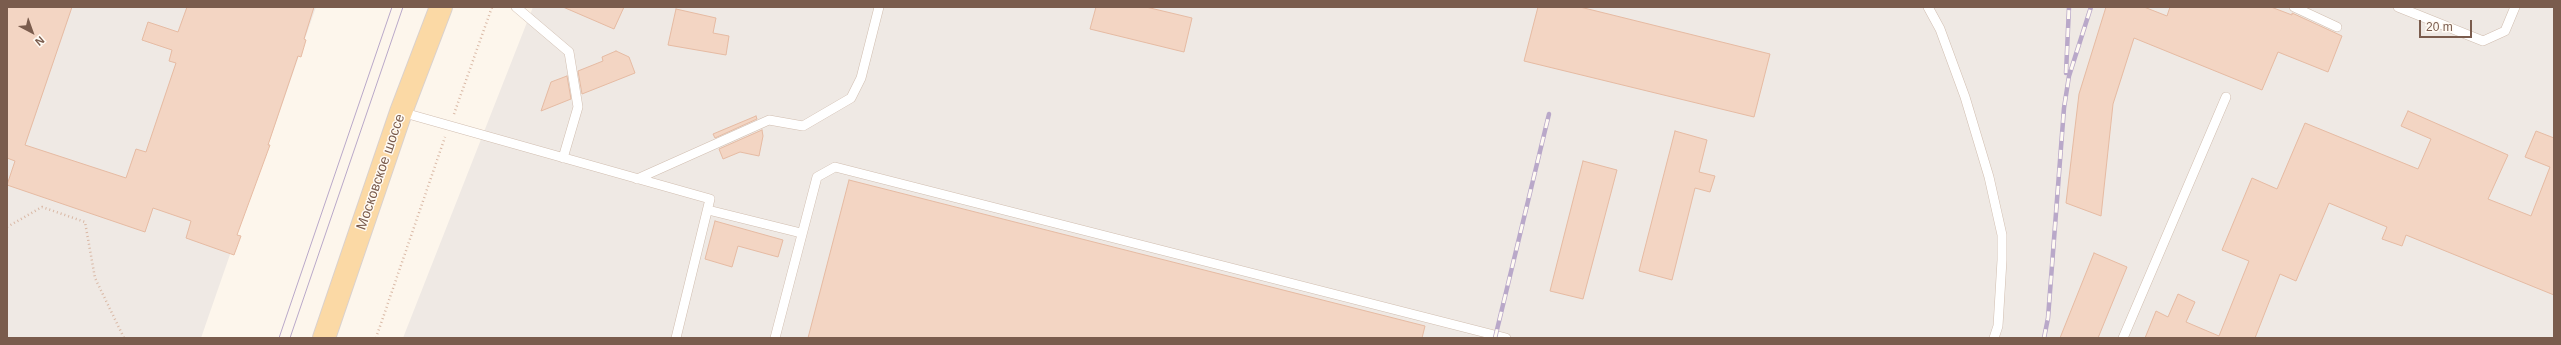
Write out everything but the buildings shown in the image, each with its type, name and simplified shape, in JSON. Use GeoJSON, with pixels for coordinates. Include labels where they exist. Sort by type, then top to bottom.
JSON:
{"type":"FeatureCollection","features":[{"type":"Feature","properties":{"kind":"main road","name":"Московское шоссе"},"geometry":{"type":"LineString","coordinates":[[324,338],[401,112],[441,7]]}},
{"type":"Feature","properties":{"kind":"lane"},"geometry":{"type":"LineString","coordinates":[[516,7],[569,52],[578,107],[563,158]]}},
{"type":"Feature","properties":{"kind":"lane"},"geometry":{"type":"LineString","coordinates":[[637,178],[769,120],[803,126],[851,98],[861,78],[879,7]]}},
{"type":"Feature","properties":{"kind":"lane"},"geometry":{"type":"LineString","coordinates":[[1928,7],[1940,29],[1965,97],[1989,177],[2002,235],[2002,275],[1998,326],[1994,338]]}},
{"type":"Feature","properties":{"kind":"lane"},"geometry":{"type":"LineString","coordinates":[[1936,7],[1940,29]]}},
{"type":"Feature","properties":{"kind":"lane"},"geometry":{"type":"LineString","coordinates":[[2294,7],[2338,27]]}},
{"type":"Feature","properties":{"kind":"lane"},"geometry":{"type":"LineString","coordinates":[[2398,7],[2483,41],[2505,31],[2515,7]]}},
{"type":"Feature","properties":{"kind":"lane"},"geometry":{"type":"LineString","coordinates":[[2123,338],[2226,97]]}},
{"type":"Feature","properties":{"kind":"lane"},"geometry":{"type":"LineString","coordinates":[[401,112],[710,200],[676,338]]}},
{"type":"Feature","properties":{"kind":"lane"},"geometry":{"type":"LineString","coordinates":[[775,338],[801,233],[817,177],[835,167],[1506,338]]}},
{"type":"Feature","properties":{"kind":"lane"},"geometry":{"type":"LineString","coordinates":[[708,210],[801,233]]}},
{"type":"Feature","properties":{"kind":"path"},"geometry":{"type":"LineString","coordinates":[[376,338],[449,126],[492,7]]}},
{"type":"Feature","properties":{"kind":"path"},"geometry":{"type":"LineString","coordinates":[[7,227],[42,208],[85,222],[95,278],[124,338]]}},
{"type":"Feature","properties":{"kind":"shaded area"},"geometry":{"type":"Polygon","coordinates":[[[7,7],[316,7],[201,338],[7,338],[7,7]]]}},
{"type":"Feature","properties":{"kind":"shaded area"},"geometry":{"type":"Polygon","coordinates":[[[533,7],[2554,7],[2554,338],[403,338],[533,7]]]}},
{"type":"Feature","properties":{"kind":"tram line"},"geometry":{"type":"LineString","coordinates":[[279,338],[392,7]]}},
{"type":"Feature","properties":{"kind":"tram line"},"geometry":{"type":"LineString","coordinates":[[290,338],[403,7]]}},
{"type":"Feature","properties":{"kind":"railway"},"geometry":{"type":"LineString","coordinates":[[2066,73],[2069,7]]}},
{"type":"Feature","properties":{"kind":"railway"},"geometry":{"type":"LineString","coordinates":[[2044,338],[2048,318],[2064,108],[2069,76],[2091,7]]}},
{"type":"Feature","properties":{"kind":"railway"},"geometry":{"type":"LineString","coordinates":[[1495,338],[1549,114]]}}]}
